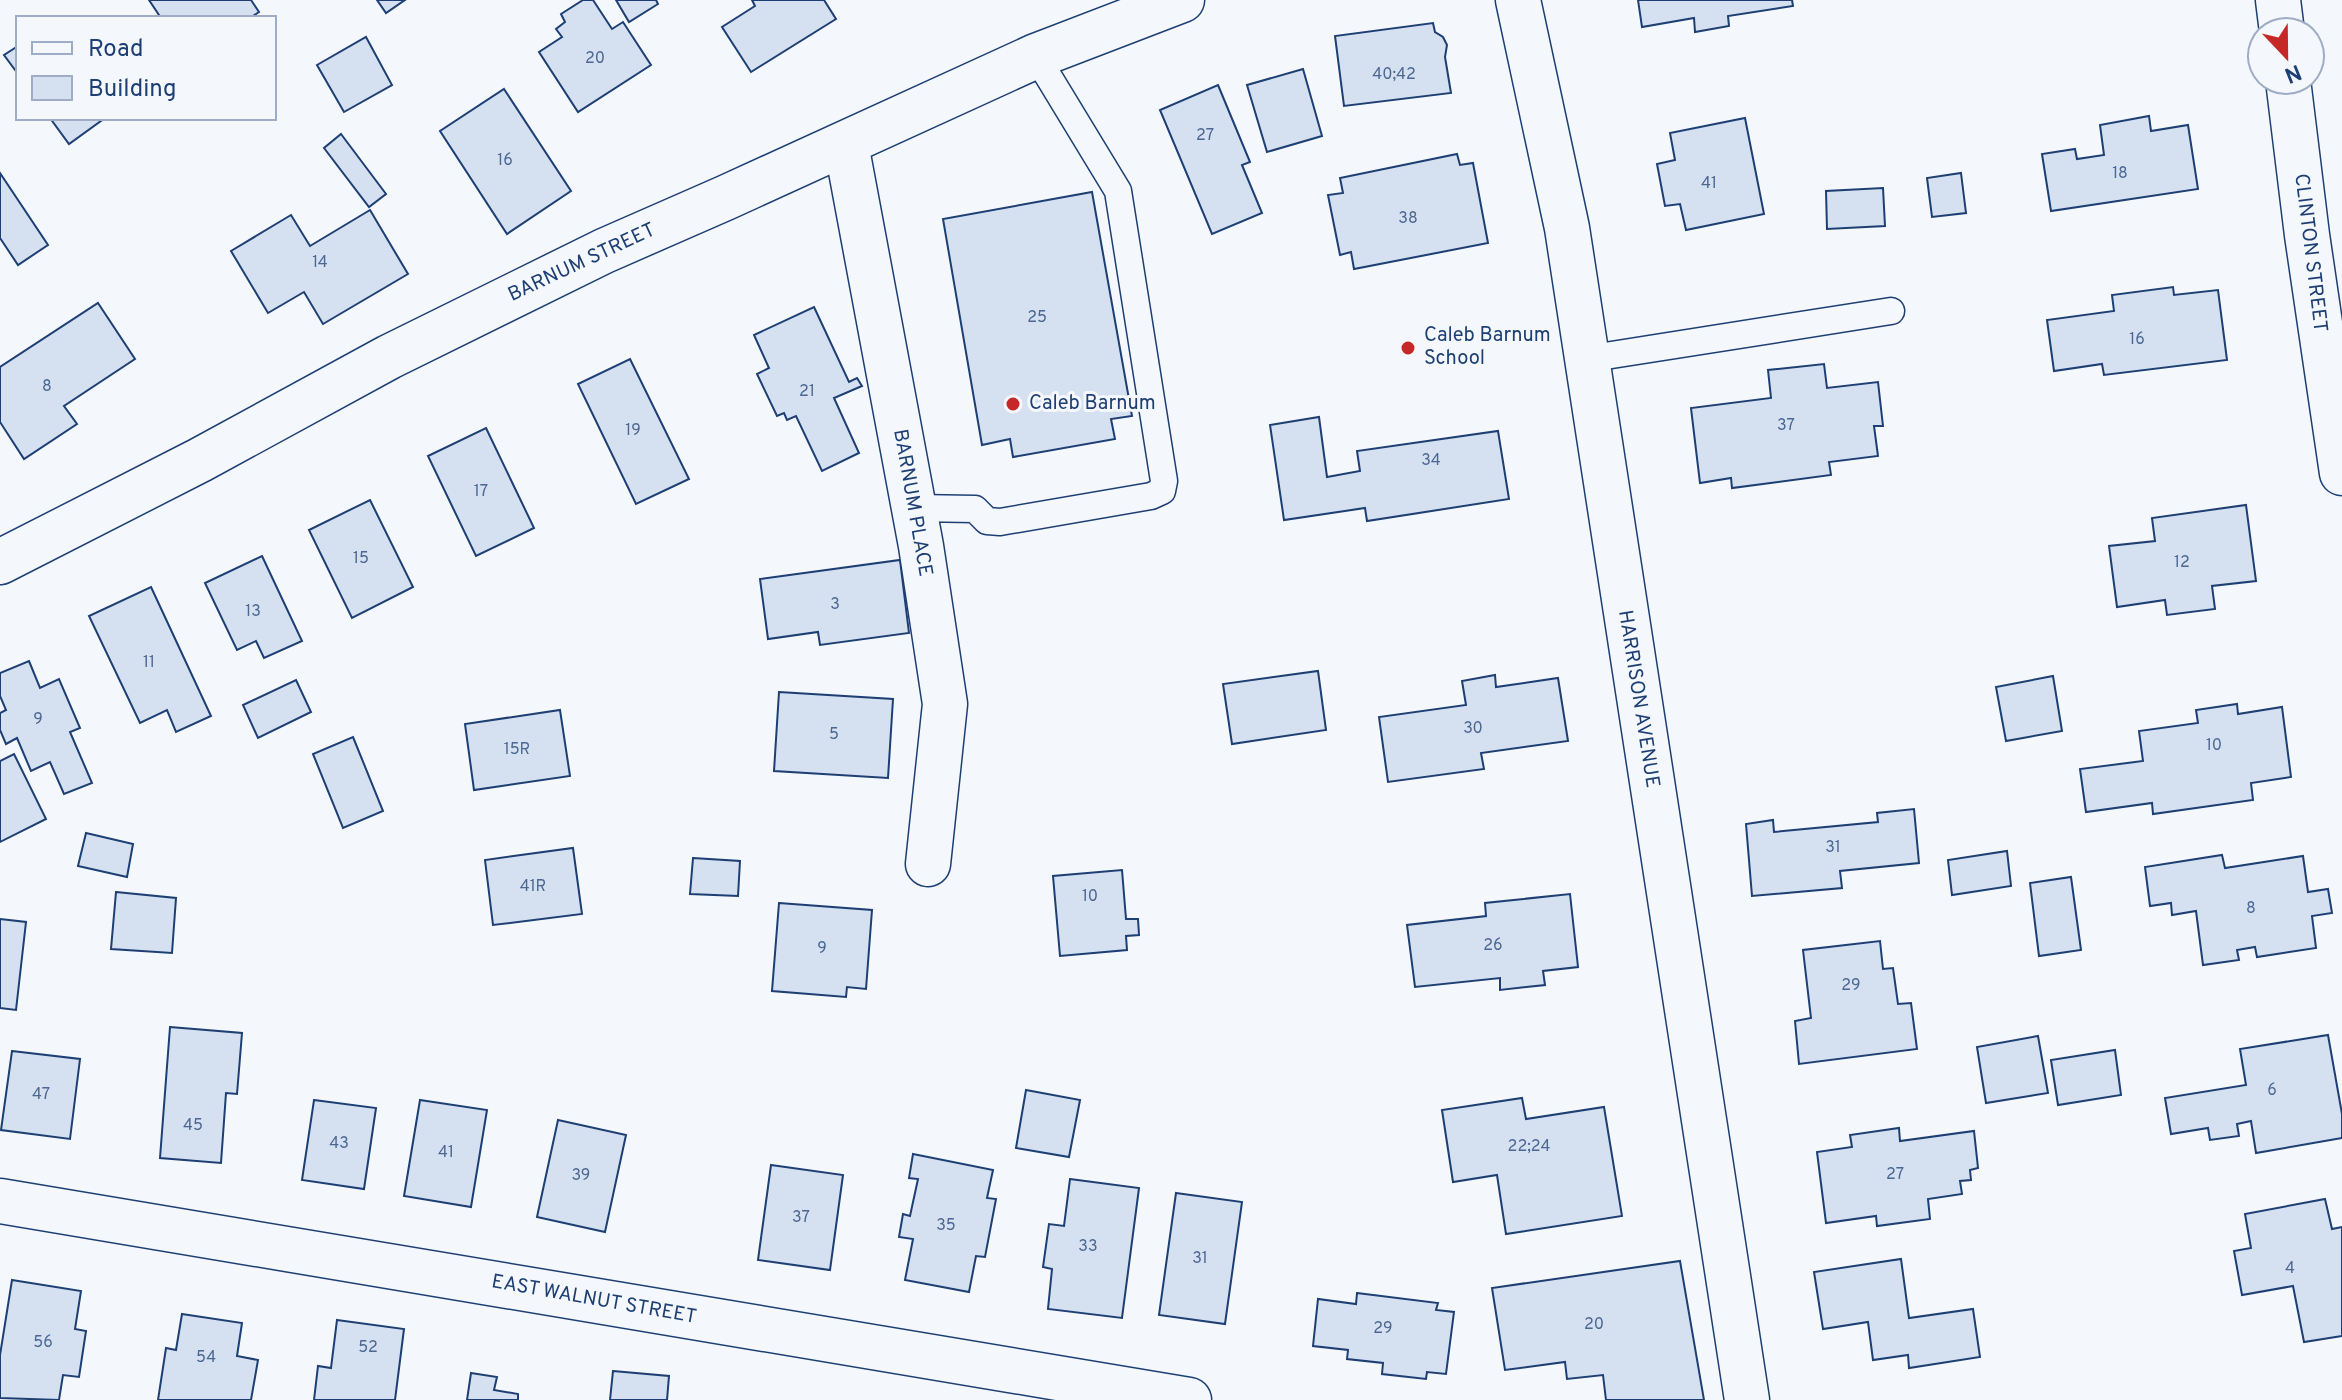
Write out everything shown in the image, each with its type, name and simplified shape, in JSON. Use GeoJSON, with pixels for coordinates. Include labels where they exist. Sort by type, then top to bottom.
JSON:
{"type":"FeatureCollection","features":[{"type":"Feature","properties":{"kind":"street","name":"BARNUM STREET"},"geometry":{"type":"LineString","coordinates":[[0,562],[200,460],[375,365],[604,251],[1036,56],[1182,0]]}},
{"type":"Feature","properties":{"kind":"street","name":"HARRISON AVENUE"},"geometry":{"type":"LineString","coordinates":[[1518,0],[1567,228],[1747,1400]]}},
{"type":"Feature","properties":{"kind":"street","name":"CLINTON STREET"},"geometry":{"type":"LineString","coordinates":[[2290,96],[2342,473]]}},
{"type":"Feature","properties":{"kind":"street","name":"BARNUM PLACE"},"geometry":{"type":"LineString","coordinates":[[846,144],[914,508],[945,704],[928,864]]}},
{"type":"Feature","properties":{"kind":"street","name":"EAST WALNUT STREET"},"geometry":{"type":"LineString","coordinates":[[0,1201],[1189,1400]]}},
{"type":"Feature","properties":{"kind":"lane"},"geometry":{"type":"LineString","coordinates":[[914,508],[975,509],[987,521],[1000,522],[1151,496],[1162,491],[1164,481],[1118,191],[1036,56]]}},
{"type":"Feature","properties":{"kind":"lane"},"geometry":{"type":"LineString","coordinates":[[1586,359],[1891,311]]}},
{"type":"Feature","properties":{"kind":"building"},"geometry":{"type":"Polygon","coordinates":[[[149,0],[251,0],[259,12],[253,16],[160,16],[149,0]]]}},
{"type":"Feature","properties":{"kind":"building"},"geometry":{"type":"Polygon","coordinates":[[[377,0],[405,0],[386,13],[377,0]]]}},
{"type":"Feature","properties":{"kind":"building"},"geometry":{"type":"Polygon","coordinates":[[[583,0],[593,0],[612,29],[623,22],[651,65],[578,112],[539,52],[562,37],[556,29],[565,22],[561,14],[583,0]]]}},
{"type":"Feature","properties":{"kind":"building"},"geometry":{"type":"Polygon","coordinates":[[[616,0],[656,0],[658,4],[629,22],[616,0]]]}},
{"type":"Feature","properties":{"kind":"building"},"geometry":{"type":"Polygon","coordinates":[[[752,0],[824,0],[836,19],[751,72],[722,27],[755,6],[752,0]]]}},
{"type":"Feature","properties":{"kind":"building"},"geometry":{"type":"Polygon","coordinates":[[[1638,0],[1792,0],[1793,6],[1728,16],[1729,26],[1695,32],[1694,18],[1642,27],[1638,0]]]}},
{"type":"Feature","properties":{"kind":"building"},"geometry":{"type":"Polygon","coordinates":[[[1433,23],[1435,32],[1443,37],[1447,45],[1445,57],[1451,93],[1344,106],[1335,36],[1433,23]]]}},
{"type":"Feature","properties":{"kind":"building"},"geometry":{"type":"Polygon","coordinates":[[[366,37],[392,85],[344,112],[317,65],[366,37]]]}},
{"type":"Feature","properties":{"kind":"building"},"geometry":{"type":"Polygon","coordinates":[[[16,47],[16,71],[4,55],[16,47]]]}},
{"type":"Feature","properties":{"kind":"building"},"geometry":{"type":"Polygon","coordinates":[[[1303,69],[1322,136],[1267,152],[1247,85],[1303,69]]]}},
{"type":"Feature","properties":{"kind":"building"},"geometry":{"type":"Polygon","coordinates":[[[1218,85],[1250,162],[1242,165],[1262,213],[1212,234],[1160,110],[1218,85]]]}},
{"type":"Feature","properties":{"kind":"building"},"geometry":{"type":"Polygon","coordinates":[[[504,89],[571,191],[507,234],[440,131],[504,89]]]}},
{"type":"Feature","properties":{"kind":"building"},"geometry":{"type":"Polygon","coordinates":[[[2149,116],[2151,131],[2188,125],[2198,189],[2051,211],[2042,154],[2075,149],[2077,159],[2104,155],[2100,125],[2149,116]]]}},
{"type":"Feature","properties":{"kind":"building"},"geometry":{"type":"Polygon","coordinates":[[[1745,118],[1764,214],[1686,230],[1680,204],[1665,206],[1657,164],[1675,160],[1670,133],[1745,118]]]}},
{"type":"Feature","properties":{"kind":"building"},"geometry":{"type":"Polygon","coordinates":[[[51,120],[102,120],[69,144],[51,120]]]}},
{"type":"Feature","properties":{"kind":"building"},"geometry":{"type":"Polygon","coordinates":[[[341,134],[386,194],[369,207],[324,148],[341,134]]]}},
{"type":"Feature","properties":{"kind":"building"},"geometry":{"type":"Polygon","coordinates":[[[1457,154],[1460,165],[1473,163],[1488,243],[1354,269],[1351,252],[1340,255],[1328,195],[1343,193],[1340,178],[1457,154]]]}},
{"type":"Feature","properties":{"kind":"building"},"geometry":{"type":"Polygon","coordinates":[[[0,173],[48,245],[18,265],[0,238],[0,173]]]}},
{"type":"Feature","properties":{"kind":"building"},"geometry":{"type":"Polygon","coordinates":[[[1961,173],[1966,213],[1932,217],[1927,178],[1961,173]]]}},
{"type":"Feature","properties":{"kind":"building"},"geometry":{"type":"Polygon","coordinates":[[[1883,188],[1885,226],[1827,229],[1826,191],[1883,188]]]}},
{"type":"Feature","properties":{"kind":"building"},"geometry":{"type":"Polygon","coordinates":[[[1092,192],[1132,416],[1111,419],[1115,439],[1013,457],[1010,439],[982,445],[943,219],[1092,192]]]}},
{"type":"Feature","properties":{"kind":"building"},"geometry":{"type":"Polygon","coordinates":[[[370,210],[408,274],[323,324],[304,292],[268,313],[231,251],[291,215],[310,246],[370,210]]]}},
{"type":"Feature","properties":{"kind":"building"},"geometry":{"type":"Polygon","coordinates":[[[2173,287],[2174,295],[2218,290],[2227,360],[2104,375],[2102,364],[2054,371],[2047,320],[2114,311],[2112,295],[2173,287]]]}},
{"type":"Feature","properties":{"kind":"building"},"geometry":{"type":"Polygon","coordinates":[[[98,303],[135,359],[64,406],[77,424],[24,459],[0,422],[0,367],[98,303]]]}},
{"type":"Feature","properties":{"kind":"building"},"geometry":{"type":"Polygon","coordinates":[[[814,307],[849,382],[857,378],[862,386],[834,398],[859,453],[822,471],[796,416],[787,420],[784,413],[777,416],[757,374],[769,368],[754,335],[814,307]]]}},
{"type":"Feature","properties":{"kind":"building"},"geometry":{"type":"Polygon","coordinates":[[[630,359],[689,479],[636,504],[578,384],[630,359]]]}},
{"type":"Feature","properties":{"kind":"building"},"geometry":{"type":"Polygon","coordinates":[[[1824,364],[1827,388],[1878,382],[1883,426],[1874,426],[1878,456],[1829,462],[1831,475],[1732,488],[1731,478],[1700,483],[1691,408],[1771,398],[1768,370],[1824,364]]]}},
{"type":"Feature","properties":{"kind":"building"},"geometry":{"type":"Polygon","coordinates":[[[1319,417],[1327,477],[1360,471],[1357,451],[1498,431],[1509,499],[1367,521],[1365,508],[1284,520],[1270,425],[1319,417]]]}},
{"type":"Feature","properties":{"kind":"building"},"geometry":{"type":"Polygon","coordinates":[[[486,428],[534,528],[476,556],[428,456],[486,428]]]}},
{"type":"Feature","properties":{"kind":"building"},"geometry":{"type":"Polygon","coordinates":[[[370,500],[413,587],[352,618],[309,530],[370,500]]]}},
{"type":"Feature","properties":{"kind":"building"},"geometry":{"type":"Polygon","coordinates":[[[2246,505],[2256,581],[2212,586],[2215,609],[2167,615],[2165,600],[2117,607],[2109,546],[2155,541],[2152,518],[2246,505]]]}},
{"type":"Feature","properties":{"kind":"building"},"geometry":{"type":"Polygon","coordinates":[[[262,556],[302,641],[264,658],[256,641],[237,650],[205,583],[262,556]]]}},
{"type":"Feature","properties":{"kind":"building"},"geometry":{"type":"Polygon","coordinates":[[[900,560],[909,633],[820,645],[818,632],[768,639],[760,579],[900,560]]]}},
{"type":"Feature","properties":{"kind":"building"},"geometry":{"type":"Polygon","coordinates":[[[151,587],[211,716],[176,732],[167,710],[140,723],[89,616],[151,587]]]}},
{"type":"Feature","properties":{"kind":"building"},"geometry":{"type":"Polygon","coordinates":[[[29,661],[40,688],[59,679],[80,728],[70,732],[92,783],[64,794],[50,762],[31,771],[17,738],[6,744],[0,730],[0,713],[6,710],[0,696],[0,673],[29,661]]]}},
{"type":"Feature","properties":{"kind":"building"},"geometry":{"type":"Polygon","coordinates":[[[1318,671],[1326,730],[1232,744],[1223,684],[1318,671]]]}},
{"type":"Feature","properties":{"kind":"building"},"geometry":{"type":"Polygon","coordinates":[[[1495,675],[1496,687],[1558,678],[1568,741],[1481,753],[1484,769],[1388,782],[1379,717],[1466,705],[1462,681],[1495,675]]]}},
{"type":"Feature","properties":{"kind":"building"},"geometry":{"type":"Polygon","coordinates":[[[2053,676],[2062,731],[2006,741],[1996,687],[2053,676]]]}},
{"type":"Feature","properties":{"kind":"building"},"geometry":{"type":"Polygon","coordinates":[[[296,680],[311,712],[258,738],[243,705],[296,680]]]}},
{"type":"Feature","properties":{"kind":"building"},"geometry":{"type":"Polygon","coordinates":[[[779,692],[893,699],[888,778],[774,771],[779,692]]]}},
{"type":"Feature","properties":{"kind":"building"},"geometry":{"type":"Polygon","coordinates":[[[2237,704],[2238,714],[2282,707],[2291,777],[2251,783],[2253,800],[2153,814],[2152,803],[2086,812],[2080,769],[2143,761],[2139,731],[2198,723],[2196,710],[2237,704]]]}},
{"type":"Feature","properties":{"kind":"building"},"geometry":{"type":"Polygon","coordinates":[[[560,710],[570,776],[474,790],[465,724],[560,710]]]}},
{"type":"Feature","properties":{"kind":"building"},"geometry":{"type":"Polygon","coordinates":[[[353,737],[383,811],[343,828],[313,754],[353,737]]]}},
{"type":"Feature","properties":{"kind":"building"},"geometry":{"type":"Polygon","coordinates":[[[14,754],[46,819],[0,842],[0,761],[14,754]]]}},
{"type":"Feature","properties":{"kind":"building"},"geometry":{"type":"Polygon","coordinates":[[[1914,809],[1919,863],[1840,871],[1842,888],[1752,896],[1746,824],[1773,820],[1774,832],[1878,822],[1877,813],[1914,809]]]}},
{"type":"Feature","properties":{"kind":"building"},"geometry":{"type":"Polygon","coordinates":[[[86,833],[133,844],[127,877],[78,866],[86,833]]]}},
{"type":"Feature","properties":{"kind":"building"},"geometry":{"type":"Polygon","coordinates":[[[573,848],[582,914],[493,925],[485,860],[573,848]]]}},
{"type":"Feature","properties":{"kind":"building"},"geometry":{"type":"Polygon","coordinates":[[[2007,851],[2011,886],[1952,895],[1948,860],[2007,851]]]}},
{"type":"Feature","properties":{"kind":"building"},"geometry":{"type":"Polygon","coordinates":[[[2222,855],[2225,868],[2303,856],[2308,892],[2328,889],[2332,913],[2312,916],[2316,948],[2257,957],[2255,947],[2237,950],[2239,960],[2203,965],[2196,911],[2172,915],[2171,903],[2150,906],[2145,867],[2222,855]]]}},
{"type":"Feature","properties":{"kind":"building"},"geometry":{"type":"Polygon","coordinates":[[[693,858],[740,861],[738,896],[690,894],[693,858]]]}},
{"type":"Feature","properties":{"kind":"building"},"geometry":{"type":"Polygon","coordinates":[[[1122,870],[1126,919],[1138,919],[1139,935],[1126,936],[1127,950],[1060,956],[1053,876],[1122,870]]]}},
{"type":"Feature","properties":{"kind":"building"},"geometry":{"type":"Polygon","coordinates":[[[2071,877],[2081,950],[2039,956],[2030,883],[2071,877]]]}},
{"type":"Feature","properties":{"kind":"building"},"geometry":{"type":"Polygon","coordinates":[[[116,892],[176,898],[172,953],[111,949],[116,892]]]}},
{"type":"Feature","properties":{"kind":"building"},"geometry":{"type":"Polygon","coordinates":[[[1570,894],[1578,967],[1543,971],[1545,985],[1500,990],[1500,978],[1415,987],[1407,925],[1486,916],[1485,903],[1570,894]]]}},
{"type":"Feature","properties":{"kind":"building"},"geometry":{"type":"Polygon","coordinates":[[[779,903],[872,910],[866,989],[847,987],[846,997],[772,991],[779,903]]]}},
{"type":"Feature","properties":{"kind":"building"},"geometry":{"type":"Polygon","coordinates":[[[0,919],[26,922],[16,1010],[0,1008],[0,919]]]}},
{"type":"Feature","properties":{"kind":"building"},"geometry":{"type":"Polygon","coordinates":[[[1880,941],[1883,969],[1893,968],[1898,1004],[1911,1003],[1917,1049],[1799,1064],[1795,1021],[1811,1018],[1803,950],[1880,941]]]}},
{"type":"Feature","properties":{"kind":"building"},"geometry":{"type":"Polygon","coordinates":[[[170,1027],[242,1033],[237,1094],[226,1093],[221,1163],[160,1158],[170,1027]]]}},
{"type":"Feature","properties":{"kind":"building"},"geometry":{"type":"Polygon","coordinates":[[[2328,1035],[2342,1114],[2342,1138],[2256,1153],[2251,1121],[2237,1124],[2239,1136],[2210,1140],[2208,1128],[2171,1134],[2165,1098],[2246,1085],[2240,1049],[2328,1035]]]}},
{"type":"Feature","properties":{"kind":"building"},"geometry":{"type":"Polygon","coordinates":[[[2038,1036],[2048,1093],[1986,1103],[1977,1047],[2038,1036]]]}},
{"type":"Feature","properties":{"kind":"building"},"geometry":{"type":"Polygon","coordinates":[[[2115,1050],[2121,1095],[2058,1105],[2051,1060],[2115,1050]]]}},
{"type":"Feature","properties":{"kind":"building"},"geometry":{"type":"Polygon","coordinates":[[[12,1051],[80,1059],[70,1139],[1,1130],[12,1051]]]}},
{"type":"Feature","properties":{"kind":"building"},"geometry":{"type":"Polygon","coordinates":[[[1026,1090],[1080,1100],[1069,1157],[1016,1148],[1026,1090]]]}},
{"type":"Feature","properties":{"kind":"building"},"geometry":{"type":"Polygon","coordinates":[[[1522,1098],[1526,1119],[1604,1107],[1622,1216],[1506,1234],[1497,1175],[1453,1182],[1442,1110],[1522,1098]]]}},
{"type":"Feature","properties":{"kind":"building"},"geometry":{"type":"Polygon","coordinates":[[[314,1100],[376,1108],[364,1189],[302,1180],[314,1100]]]}},
{"type":"Feature","properties":{"kind":"building"},"geometry":{"type":"Polygon","coordinates":[[[420,1100],[487,1110],[471,1207],[404,1196],[420,1100]]]}},
{"type":"Feature","properties":{"kind":"building"},"geometry":{"type":"Polygon","coordinates":[[[558,1120],[626,1135],[605,1232],[537,1217],[558,1120]]]}},
{"type":"Feature","properties":{"kind":"building"},"geometry":{"type":"Polygon","coordinates":[[[1899,1128],[1900,1141],[1974,1131],[1978,1168],[1970,1170],[1971,1180],[1960,1181],[1962,1194],[1928,1199],[1930,1219],[1877,1226],[1876,1216],[1826,1223],[1817,1152],[1852,1147],[1850,1135],[1899,1128]]]}},
{"type":"Feature","properties":{"kind":"building"},"geometry":{"type":"Polygon","coordinates":[[[913,1154],[993,1170],[987,1198],[996,1199],[985,1257],[976,1256],[969,1292],[905,1280],[913,1239],[899,1237],[903,1214],[910,1216],[918,1179],[909,1178],[913,1154]]]}},
{"type":"Feature","properties":{"kind":"building"},"geometry":{"type":"Polygon","coordinates":[[[771,1165],[843,1175],[830,1270],[758,1260],[771,1165]]]}},
{"type":"Feature","properties":{"kind":"building"},"geometry":{"type":"Polygon","coordinates":[[[1070,1179],[1139,1188],[1122,1318],[1048,1309],[1052,1269],[1043,1267],[1049,1224],[1064,1226],[1070,1179]]]}},
{"type":"Feature","properties":{"kind":"building"},"geometry":{"type":"Polygon","coordinates":[[[1176,1193],[1242,1202],[1225,1324],[1159,1315],[1176,1193]]]}},
{"type":"Feature","properties":{"kind":"building"},"geometry":{"type":"Polygon","coordinates":[[[2325,1199],[2332,1229],[2342,1227],[2342,1336],[2304,1342],[2293,1286],[2242,1295],[2234,1251],[2251,1248],[2245,1214],[2325,1199]]]}},
{"type":"Feature","properties":{"kind":"building"},"geometry":{"type":"Polygon","coordinates":[[[1901,1259],[1909,1318],[1973,1309],[1980,1357],[1909,1368],[1908,1355],[1873,1360],[1868,1322],[1823,1329],[1814,1272],[1901,1259]]]}},
{"type":"Feature","properties":{"kind":"building"},"geometry":{"type":"Polygon","coordinates":[[[1680,1261],[1704,1400],[1606,1400],[1603,1375],[1567,1379],[1565,1362],[1505,1370],[1492,1288],[1680,1261]]]}},
{"type":"Feature","properties":{"kind":"building"},"geometry":{"type":"Polygon","coordinates":[[[12,1280],[81,1291],[75,1329],[86,1331],[79,1377],[63,1375],[59,1400],[0,1398],[0,1355],[12,1280]]]}},
{"type":"Feature","properties":{"kind":"building"},"geometry":{"type":"Polygon","coordinates":[[[1357,1293],[1438,1303],[1436,1310],[1454,1312],[1446,1374],[1427,1372],[1426,1379],[1382,1374],[1383,1363],[1347,1359],[1348,1350],[1313,1346],[1318,1299],[1356,1304],[1357,1293]]]}},
{"type":"Feature","properties":{"kind":"building"},"geometry":{"type":"Polygon","coordinates":[[[182,1314],[242,1323],[237,1356],[258,1360],[251,1400],[158,1400],[166,1348],[176,1350],[182,1314]]]}},
{"type":"Feature","properties":{"kind":"building"},"geometry":{"type":"Polygon","coordinates":[[[337,1320],[404,1329],[395,1400],[314,1400],[318,1366],[331,1368],[337,1320]]]}},
{"type":"Feature","properties":{"kind":"building"},"geometry":{"type":"Polygon","coordinates":[[[613,1371],[669,1376],[667,1400],[610,1400],[613,1371]]]}},
{"type":"Feature","properties":{"kind":"building"},"geometry":{"type":"Polygon","coordinates":[[[471,1373],[497,1377],[494,1390],[518,1394],[518,1400],[467,1400],[471,1373]]]}},
{"type":"Feature","properties":{"kind":"place","name":"Caleb Barnum School"},"geometry":{"type":"Point","coordinates":[1408,348]}},
{"type":"Feature","properties":{"kind":"place","name":"Caleb Barnum"},"geometry":{"type":"Point","coordinates":[1013,404]}}]}
